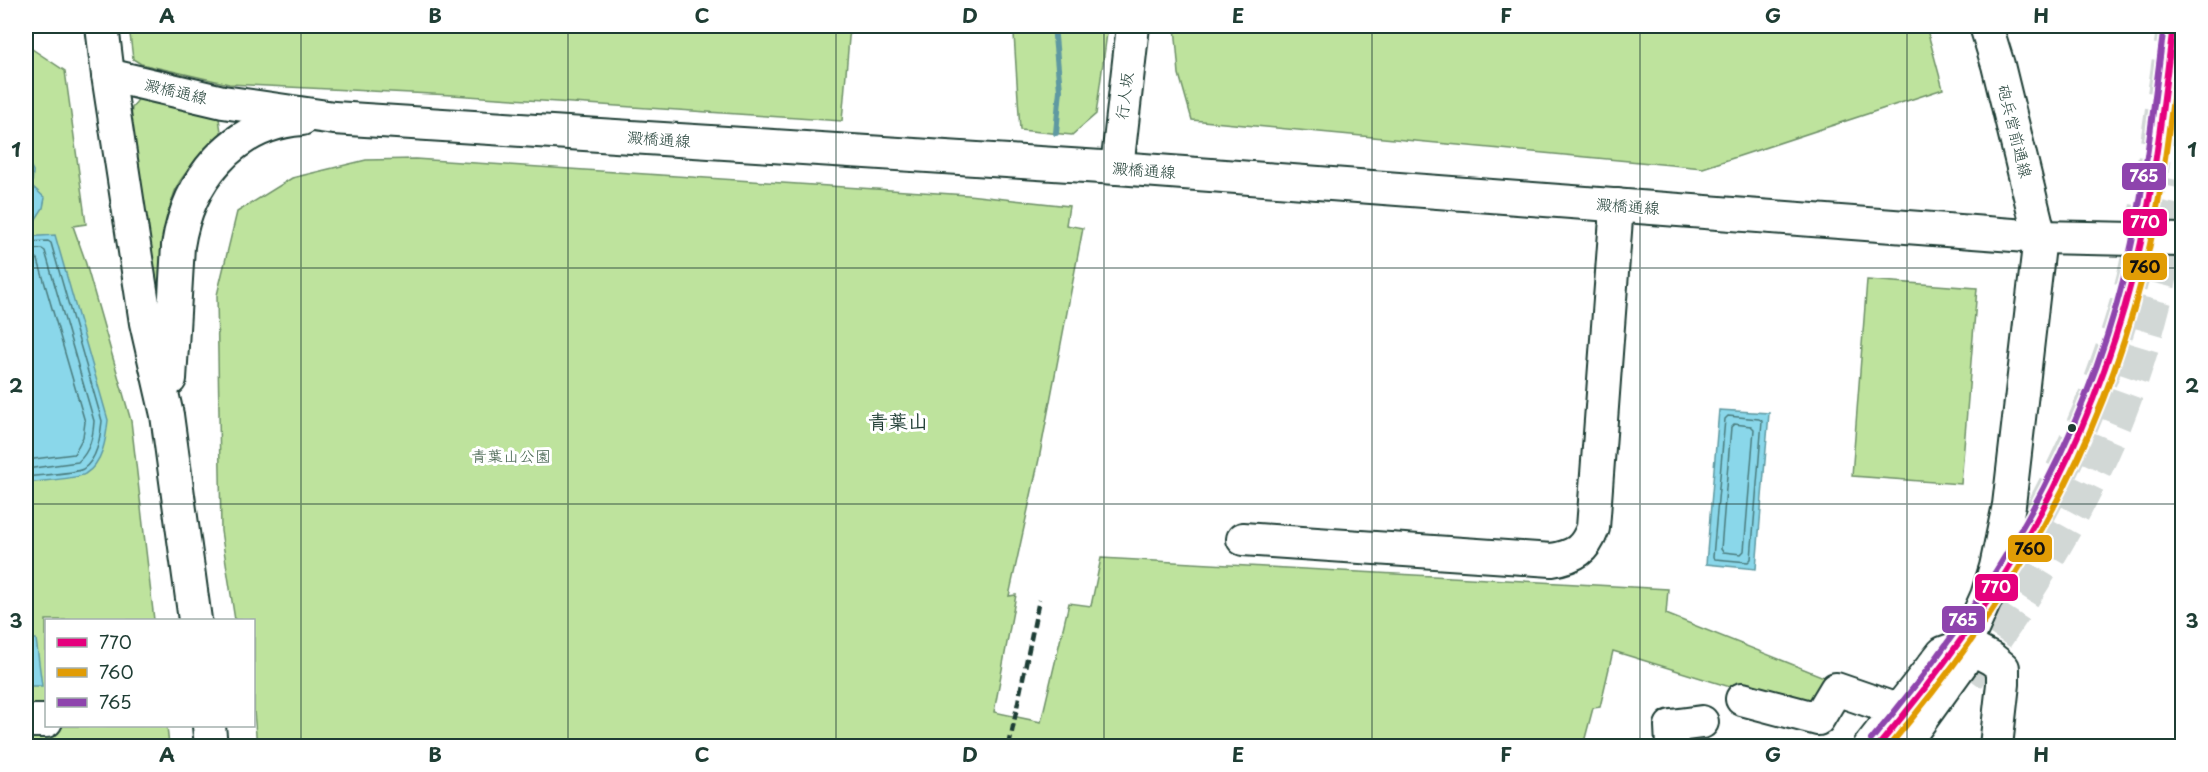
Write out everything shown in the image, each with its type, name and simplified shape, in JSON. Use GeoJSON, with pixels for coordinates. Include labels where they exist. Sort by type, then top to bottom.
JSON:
{"type":"FeatureCollection","features":[{"type":"Feature","properties":{"kind":"street"},"geometry":{"type":"LineString","coordinates":[[102,26],[146,323],[167,415],[195,619]]}},
{"type":"Feature","properties":{"kind":"street","name":"行人坂"},"geometry":{"type":"LineString","coordinates":[[1117,168],[1133,26]]}},
{"type":"Feature","properties":{"kind":"street","name":"砲兵営前通線"},"geometry":{"type":"LineString","coordinates":[[1986,26],[1998,65],[2040,237]]}},
{"type":"Feature","properties":{"kind":"street","name":"澱橋通線"},"geometry":{"type":"LineString","coordinates":[[108,75],[223,102],[334,118],[1117,168],[2040,237],[2182,240]]}},
{"type":"Feature","properties":{"kind":"street"},"geometry":{"type":"LineString","coordinates":[[167,415],[178,246],[181,226],[202,177],[224,153],[260,129],[298,119],[334,118]]}},
{"type":"Feature","properties":{"kind":"street"},"geometry":{"type":"LineString","coordinates":[[1243,539],[1552,560],[1567,557],[1580,550],[1588,541],[1593,528],[1617,205]]}},
{"type":"Feature","properties":{"kind":"street"},"geometry":{"type":"LineString","coordinates":[[1902,747],[1962,663],[1965,645],[1993,576],[2009,505],[2040,237]]}},
{"type":"Feature","properties":{"kind":"street"},"geometry":{"type":"LineString","coordinates":[[1870,747],[1943,653],[1965,645],[1992,659],[2003,668],[1996,747]]}},
{"type":"Feature","properties":{"kind":"street"},"geometry":{"type":"LineString","coordinates":[[1742,699],[1818,719],[1836,689],[1898,710]]}},
{"type":"Feature","properties":{"kind":"street"},"geometry":{"type":"LineString","coordinates":[[26,721],[45,721]]}},
{"type":"Feature","properties":{"kind":"street"},"geometry":{"type":"LineString","coordinates":[[1672,747],[1671,726],[1702,722]]}},
{"type":"Feature","properties":{"kind":"street"},"geometry":{"type":"LineString","coordinates":[[209,727],[212,747]]}},
{"type":"Feature","properties":{"kind":"green space"},"geometry":{"type":"Polygon","coordinates":[[[129,26],[850,26],[842,121],[452,95],[229,84],[141,64],[133,59],[129,26]]]}},
{"type":"Feature","properties":{"kind":"green space"},"geometry":{"type":"Polygon","coordinates":[[[921,26],[1108,26],[1096,114],[1072,135],[1020,130],[1014,34],[921,26]]]}},
{"type":"Feature","properties":{"kind":"green space"},"geometry":{"type":"Polygon","coordinates":[[[1175,26],[1926,26],[1943,89],[1703,168],[1192,120],[1179,74],[1175,26]]]}},
{"type":"Feature","properties":{"kind":"green space"},"geometry":{"type":"Polygon","coordinates":[[[26,45],[65,71],[86,224],[73,226],[131,421],[154,619],[45,619],[45,727],[167,727],[169,746],[26,746],[26,45]]]}},
{"type":"Feature","properties":{"kind":"green space"},"geometry":{"type":"Polygon","coordinates":[[[139,98],[218,112],[222,138],[189,169],[175,191],[166,234],[160,291],[156,291],[152,280],[131,117],[132,108],[139,98]]]}},
{"type":"Feature","properties":{"kind":"green space","name":"青葉山公園"},"geometry":{"type":"Polygon","coordinates":[[[415,159],[968,195],[1069,206],[1066,225],[1083,228],[1039,459],[1009,596],[1016,595],[994,712],[1041,722],[1069,603],[1091,606],[1101,558],[1668,589],[1666,614],[1829,679],[1805,710],[1613,651],[1600,707],[1593,708],[1583,746],[257,746],[255,619],[235,619],[221,531],[217,295],[237,212],[292,178],[366,160],[415,159]]]}},
{"type":"Feature","properties":{"kind":"green space"},"geometry":{"type":"Polygon","coordinates":[[[1867,280],[1977,288],[1961,484],[1852,476],[1867,280]]]}},
{"type":"Feature","properties":{"kind":"water"},"geometry":{"type":"Polygon","coordinates":[[[26,157],[33,171],[32,186],[45,198],[43,208],[34,222],[26,224],[26,157]]]}},
{"type":"Feature","properties":{"kind":"water"},"geometry":{"type":"Polygon","coordinates":[[[55,235],[108,420],[105,443],[100,457],[85,474],[66,479],[26,483],[26,237],[55,235]]]}},
{"type":"Feature","properties":{"kind":"water"},"geometry":{"type":"Polygon","coordinates":[[[1719,410],[1769,413],[1756,569],[1706,564],[1719,410]]]}},
{"type":"Feature","properties":{"kind":"water"},"geometry":{"type":"Polygon","coordinates":[[[26,639],[36,639],[42,686],[26,686],[26,639]]]}},
{"type":"Feature","properties":{"kind":"waterway"},"geometry":{"type":"LineString","coordinates":[[1054,26],[1060,90],[1056,133]]}},
{"type":"Feature","properties":{"kind":"tunnel"},"geometry":{"type":"LineString","coordinates":[[1990,599],[2035,523],[2074,444],[2092,403],[2121,320],[2135,270],[2160,122],[2173,26]]}},
{"type":"Feature","properties":{"kind":"tunnel"},"geometry":{"type":"LineString","coordinates":[[1968,678],[2031,586],[2050,554],[2085,490],[2116,422],[2146,333],[2182,181]]}},
{"type":"Feature","properties":{"kind":"railway"},"geometry":{"type":"LineString","coordinates":[[1009,746],[1039,600]]}},
{"type":"Feature","properties":{"kind":"transit line","name":"765"},"geometry":{"type":"LineString","coordinates":[[1871,740],[1955,633],[1992,578],[2026,521],[2056,463],[2083,402],[2106,339],[2132,242],[2148,150],[2164,26]]}},
{"type":"Feature","properties":{"kind":"transit line","name":"770"},"geometry":{"type":"LineString","coordinates":[[1878,746],[1922,692],[1999,583],[2064,467],[2090,407],[2114,343],[2147,215],[2173,26]]}},
{"type":"Feature","properties":{"kind":"transit line","name":"760"},"geometry":{"type":"LineString","coordinates":[[1889,746],[1932,693],[2009,584],[2043,527],[2073,469],[2100,408],[2123,345],[2142,279],[2156,216],[2182,27]]}},
{"type":"Feature","properties":{"kind":"district","name":"青葉山"},"geometry":{"type":"Point","coordinates":[898,422]}}]}
